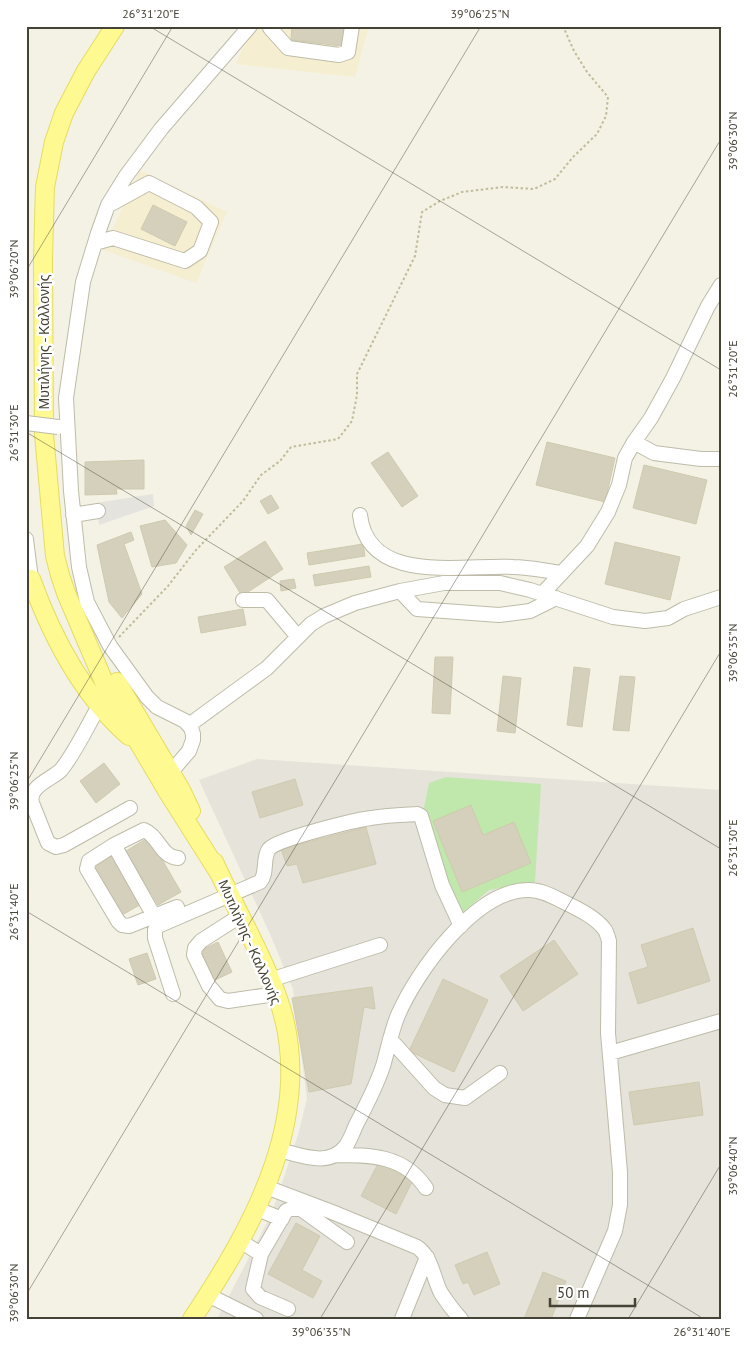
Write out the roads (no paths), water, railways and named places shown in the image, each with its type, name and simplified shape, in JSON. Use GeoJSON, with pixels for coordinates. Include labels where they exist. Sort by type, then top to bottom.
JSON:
{"type":"FeatureCollection","features":[{"type":"Feature","properties":{"kind":"main road","name":"Μυτιλήνης - Καλλονής"},"geometry":{"type":"LineString","coordinates":[[115,26],[86,71],[64,113],[52,151],[45,197],[43,258],[44,434],[52,529],[60,575],[107,689],[142,748],[163,770]]}},
{"type":"Feature","properties":{"kind":"main road"},"geometry":{"type":"LineString","coordinates":[[29,581],[62,649],[99,706],[114,723],[142,748]]}},
{"type":"Feature","properties":{"kind":"main road","name":"Μυτιλήνης - Καλλονής"},"geometry":{"type":"LineString","coordinates":[[86,638],[119,685],[225,885],[273,987],[286,1030],[290,1062],[289,1096],[285,1126],[279,1150],[266,1187],[240,1241],[192,1319]]}},
{"type":"Feature","properties":{"kind":"street"},"geometry":{"type":"LineString","coordinates":[[163,770],[185,755],[193,740],[193,734],[189,725],[179,717],[152,702],[110,646],[87,602],[78,567],[62,427],[83,282],[108,205],[126,176],[161,128],[249,27],[267,30],[271,27],[288,48],[339,55],[348,52],[352,26]]}},
{"type":"Feature","properties":{"kind":"street"},"geometry":{"type":"LineString","coordinates":[[95,243],[113,238],[185,261],[200,251],[211,222],[196,207],[149,184],[108,205]]}},
{"type":"Feature","properties":{"kind":"street"},"geometry":{"type":"LineString","coordinates":[[400,591],[417,609],[499,614],[530,612],[549,596],[562,573],[587,546],[608,512],[619,485],[625,458],[651,418],[708,306],[721,285]]}},
{"type":"Feature","properties":{"kind":"street"},"geometry":{"type":"LineString","coordinates":[[26,423],[62,427]]}},
{"type":"Feature","properties":{"kind":"street"},"geometry":{"type":"LineString","coordinates":[[634,442],[654,452],[721,459]]}},
{"type":"Feature","properties":{"kind":"street"},"geometry":{"type":"LineString","coordinates":[[73,515],[98,511]]}},
{"type":"Feature","properties":{"kind":"street"},"geometry":{"type":"LineString","coordinates":[[360,515],[362,526],[372,546],[382,554],[403,563],[448,568],[513,566],[562,573]]}},
{"type":"Feature","properties":{"kind":"street"},"geometry":{"type":"LineString","coordinates":[[26,539],[29,581]]}},
{"type":"Feature","properties":{"kind":"street"},"geometry":{"type":"LineString","coordinates":[[189,725],[252,681],[311,624],[324,616],[355,603],[400,591],[444,583],[500,583],[549,596],[613,617],[645,621],[668,618],[684,609],[721,597]]}},
{"type":"Feature","properties":{"kind":"street"},"geometry":{"type":"LineString","coordinates":[[243,600],[267,600],[298,637]]}},
{"type":"Feature","properties":{"kind":"street"},"geometry":{"type":"LineString","coordinates":[[99,706],[66,763],[54,776],[36,788],[30,799],[48,843],[56,847],[64,845],[130,808]]}},
{"type":"Feature","properties":{"kind":"street"},"geometry":{"type":"LineString","coordinates":[[178,858],[170,857],[150,832],[144,830],[114,845],[89,861],[87,872],[118,921],[122,925],[129,926],[225,885],[262,880],[266,854],[274,845],[296,837],[371,818],[417,814],[423,818],[442,885],[461,926]]}},
{"type":"Feature","properties":{"kind":"street"},"geometry":{"type":"LineString","coordinates":[[114,845],[154,916]]}},
{"type":"Feature","properties":{"kind":"street"},"geometry":{"type":"LineString","coordinates":[[173,994],[155,930],[161,924],[225,885]]}},
{"type":"Feature","properties":{"kind":"street"},"geometry":{"type":"LineString","coordinates":[[279,1150],[320,1159],[336,1155],[346,1146],[372,1095],[398,1015],[420,975],[461,926],[492,900],[504,894],[531,890],[547,894],[584,912],[606,931],[609,941],[608,1033],[620,1172],[620,1205],[615,1231],[577,1319]]}},
{"type":"Feature","properties":{"kind":"street"},"geometry":{"type":"LineString","coordinates":[[240,916],[201,941],[194,948],[194,955],[209,986],[220,998],[228,1001],[273,987],[380,944]]}},
{"type":"Feature","properties":{"kind":"street"},"geometry":{"type":"LineString","coordinates":[[610,1053],[721,1021]]}},
{"type":"Feature","properties":{"kind":"street"},"geometry":{"type":"LineString","coordinates":[[390,1039],[434,1088],[445,1095],[465,1098],[500,1073]]}},
{"type":"Feature","properties":{"kind":"street"},"geometry":{"type":"LineString","coordinates":[[336,1155],[378,1156],[410,1170],[419,1177],[426,1188]]}},
{"type":"Feature","properties":{"kind":"street"},"geometry":{"type":"LineString","coordinates":[[266,1187],[332,1212],[424,1251],[454,1317]]}},
{"type":"Feature","properties":{"kind":"street"},"geometry":{"type":"LineString","coordinates":[[288,1309],[260,1297],[253,1289],[261,1254],[286,1211],[296,1208],[301,1209],[347,1242]]}},
{"type":"Feature","properties":{"kind":"street"},"geometry":{"type":"LineString","coordinates":[[256,1209],[282,1219]]}},
{"type":"Feature","properties":{"kind":"street"},"geometry":{"type":"LineString","coordinates":[[240,1241],[261,1254]]}},
{"type":"Feature","properties":{"kind":"street"},"geometry":{"type":"LineString","coordinates":[[402,1319],[427,1257]]}},
{"type":"Feature","properties":{"kind":"street"},"geometry":{"type":"LineString","coordinates":[[208,1295],[256,1319]]}}]}
